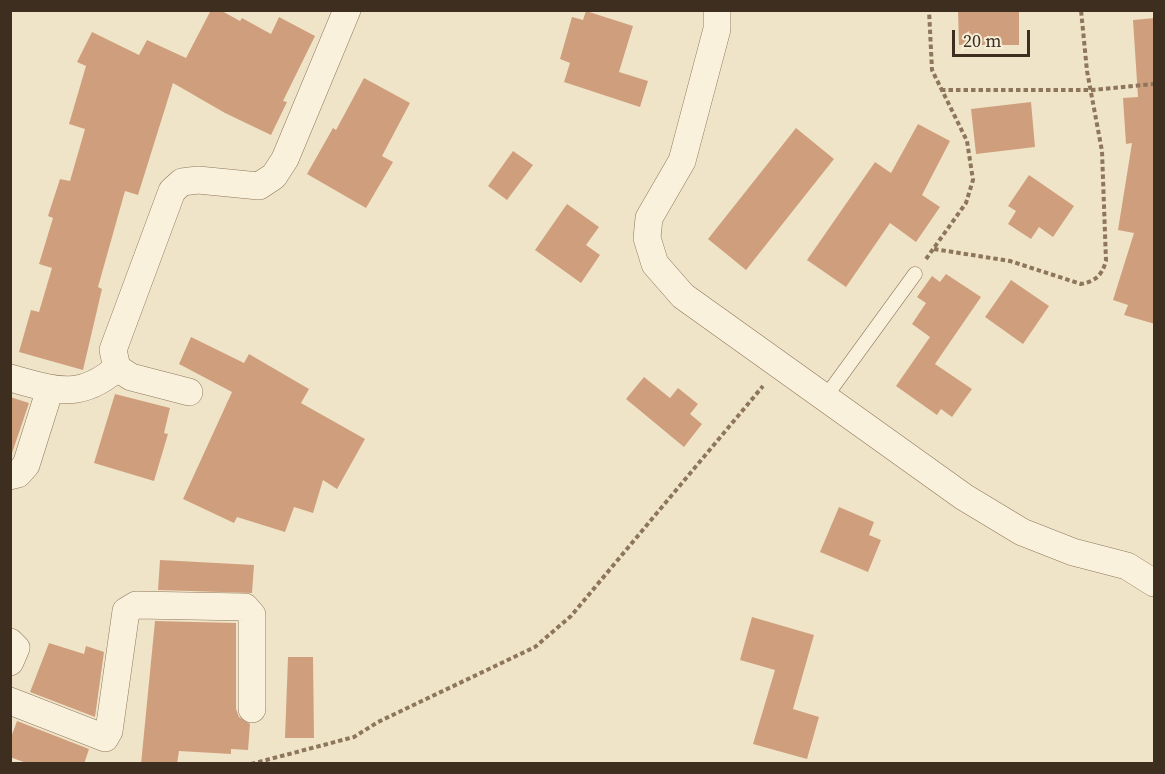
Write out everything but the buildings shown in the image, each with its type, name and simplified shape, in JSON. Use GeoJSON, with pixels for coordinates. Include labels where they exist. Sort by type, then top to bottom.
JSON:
{"type":"FeatureCollection","features":[{"type":"Feature","properties":{"kind":"street"},"geometry":{"type":"LineString","coordinates":[[189,392],[131,376],[117,368],[113,350],[172,191],[182,182],[198,180],[260,186],[274,176],[285,159],[347,10]]}},
{"type":"Feature","properties":{"kind":"street"},"geometry":{"type":"LineString","coordinates":[[717,10],[717,29],[681,161],[649,218],[647,238],[655,264],[682,296],[964,497],[1022,532],[1073,552],[1127,567],[1155,583]]}},
{"type":"Feature","properties":{"kind":"street"},"geometry":{"type":"LineString","coordinates":[[10,378],[50,388],[82,390],[103,380],[117,368]]}},
{"type":"Feature","properties":{"kind":"street"},"geometry":{"type":"LineString","coordinates":[[10,476],[18,474],[27,465],[50,388]]}},
{"type":"Feature","properties":{"kind":"street"},"geometry":{"type":"LineString","coordinates":[[10,701],[105,738],[109,731],[126,611],[136,605],[245,607],[252,615],[252,709]]}},
{"type":"Feature","properties":{"kind":"street"},"geometry":{"type":"LineString","coordinates":[[10,642],[16,648],[10,662]]}},
{"type":"Feature","properties":{"kind":"lane"},"geometry":{"type":"LineString","coordinates":[[824,399],[915,274]]}},
{"type":"Feature","properties":{"kind":"path"},"geometry":{"type":"LineString","coordinates":[[915,274],[966,203],[973,180],[967,141],[941,90],[930,57],[929,10]]}},
{"type":"Feature","properties":{"kind":"path"},"geometry":{"type":"LineString","coordinates":[[934,249],[1010,261],[1081,284],[1097,278],[1106,261],[1102,151],[1081,10]]}},
{"type":"Feature","properties":{"kind":"path"},"geometry":{"type":"LineString","coordinates":[[941,90],[1092,90],[1155,84]]}},
{"type":"Feature","properties":{"kind":"path"},"geometry":{"type":"LineString","coordinates":[[250,764],[354,737],[378,722],[535,647],[553,634],[571,616],[779,365]]}}]}
